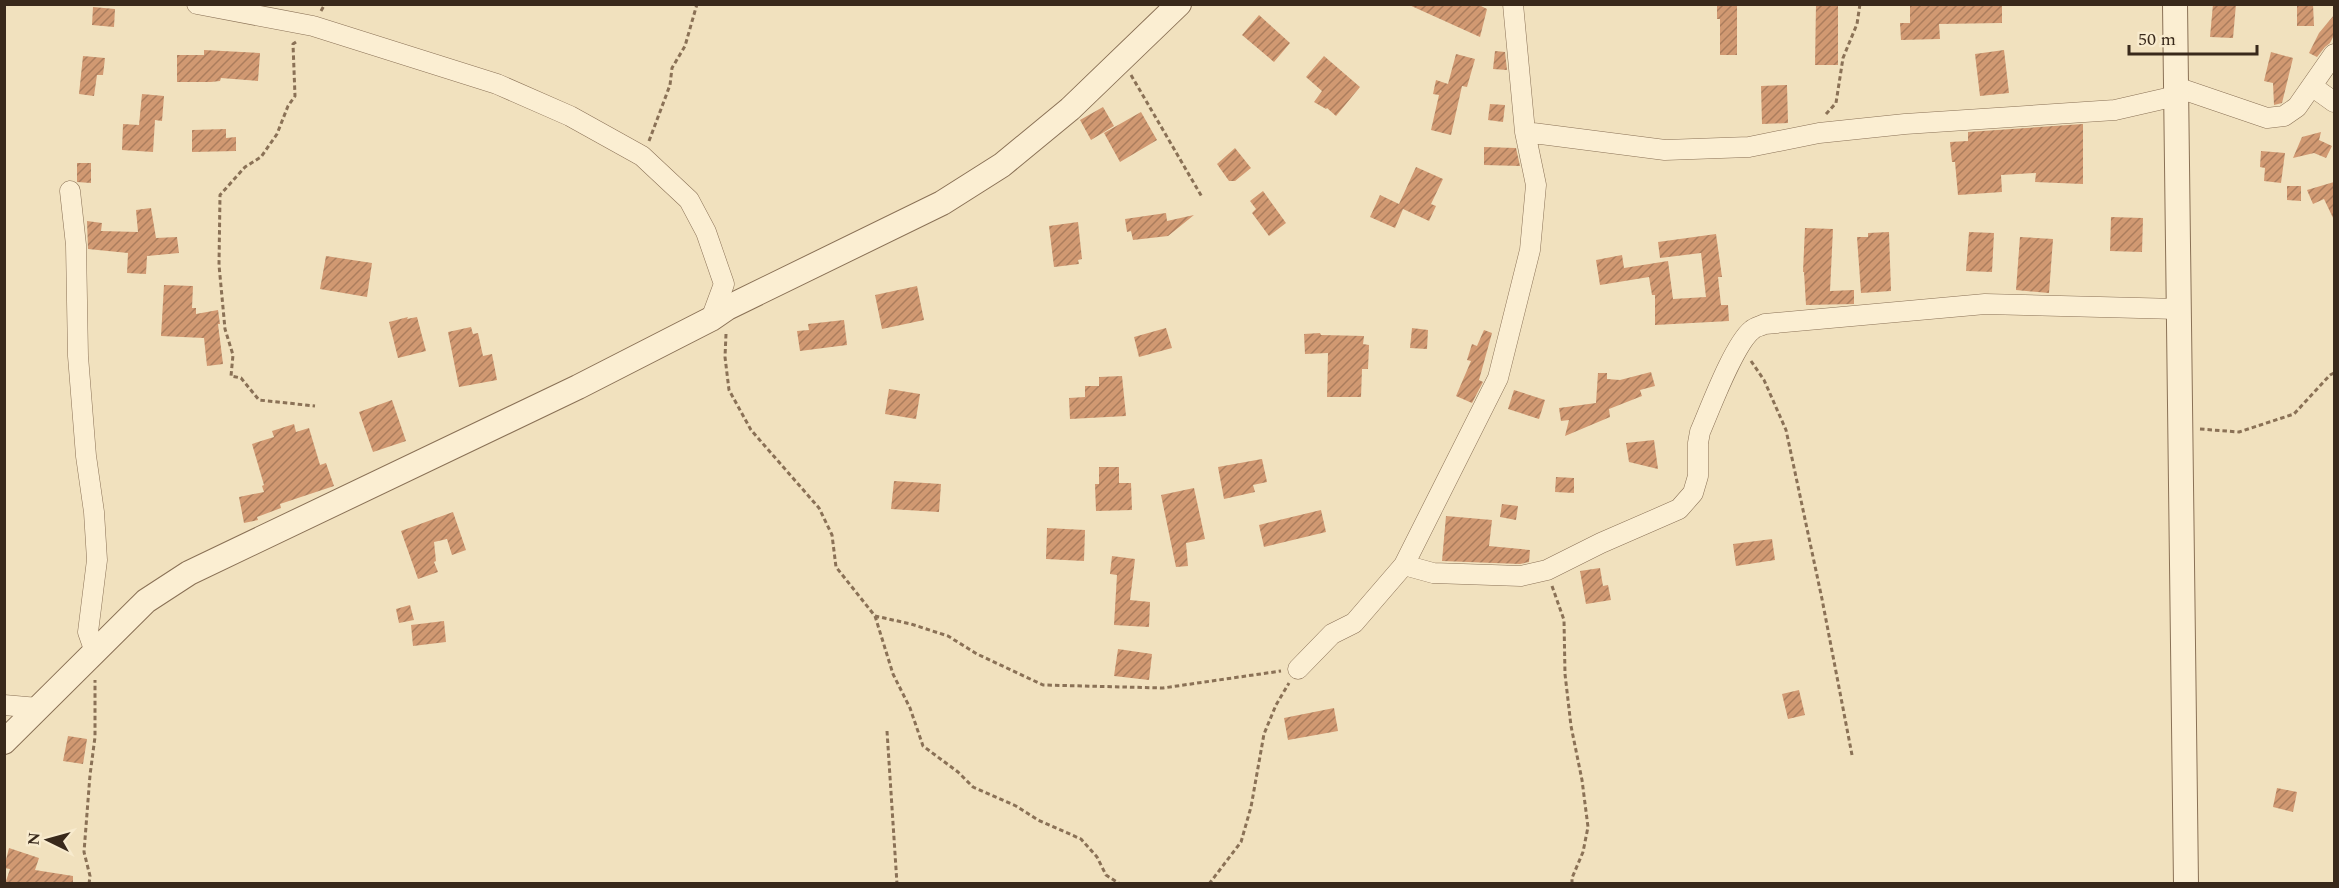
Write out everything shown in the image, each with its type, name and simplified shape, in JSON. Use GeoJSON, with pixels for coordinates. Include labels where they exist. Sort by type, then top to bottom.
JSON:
{"type":"FeatureCollection","features":[{"type":"Feature","properties":{"kind":"street"},"geometry":{"type":"LineString","coordinates":[[197,4],[313,26],[497,84],[570,116],[642,156],[689,200],[706,232],[724,284],[719,314]]}},
{"type":"Feature","properties":{"kind":"street"},"geometry":{"type":"LineString","coordinates":[[4,742],[146,601],[189,573],[578,387],[942,203],[1002,165],[1070,109],[1179,4]]}},
{"type":"Feature","properties":{"kind":"street"},"geometry":{"type":"LineString","coordinates":[[1298,669],[1332,634],[1354,623],[1404,565],[1498,378],[1530,250],[1536,185],[1525,132],[1513,4]]}},
{"type":"Feature","properties":{"kind":"street"},"geometry":{"type":"LineString","coordinates":[[2175,4],[2186,884]]}},
{"type":"Feature","properties":{"kind":"street"},"geometry":{"type":"LineString","coordinates":[[1525,132],[1665,150],[1749,147],[1818,133],[1905,124],[2115,110],[2176,91],[2267,118],[2284,116],[2297,107],[2334,54]]}},
{"type":"Feature","properties":{"kind":"street"},"geometry":{"type":"LineString","coordinates":[[2313,87],[2334,102]]}},
{"type":"Feature","properties":{"kind":"street"},"geometry":{"type":"LineString","coordinates":[[70,190],[76,244],[78,356],[98,560],[88,632],[95,652]]}},
{"type":"Feature","properties":{"kind":"street"},"geometry":{"type":"LineString","coordinates":[[1404,565],[1433,573],[1521,576],[1547,570],[1601,543],[1679,509],[1693,493],[1698,476],[1700,432],[1740,345],[1752,330],[1765,324],[1985,304],[2178,309]]}},
{"type":"Feature","properties":{"kind":"street"},"geometry":{"type":"LineString","coordinates":[[4,705],[38,708]]}},
{"type":"Feature","properties":{"kind":"path"},"geometry":{"type":"LineString","coordinates":[[642,156],[656,126],[670,85],[672,68],[685,46],[697,4]]}},
{"type":"Feature","properties":{"kind":"path"},"geometry":{"type":"LineString","coordinates":[[1818,133],[1827,112],[1836,103],[1843,58],[1857,24],[1860,4]]}},
{"type":"Feature","properties":{"kind":"path"},"geometry":{"type":"LineString","coordinates":[[313,26],[293,44],[296,96],[288,106],[277,134],[261,157],[245,167],[220,195],[219,265],[225,329],[233,355],[231,376],[241,378],[259,400],[315,406]]}},
{"type":"Feature","properties":{"kind":"path"},"geometry":{"type":"LineString","coordinates":[[1121,58],[1202,197]]}},
{"type":"Feature","properties":{"kind":"path"},"geometry":{"type":"LineString","coordinates":[[719,314],[729,390],[751,430],[819,508],[832,536],[836,567],[875,616],[893,674],[910,708],[923,746],[958,772],[973,787],[1080,839],[1097,856],[1106,875],[1120,884]]}},
{"type":"Feature","properties":{"kind":"path"},"geometry":{"type":"LineString","coordinates":[[1740,345],[1764,380],[1786,430],[1852,755]]}},
{"type":"Feature","properties":{"kind":"path"},"geometry":{"type":"LineString","coordinates":[[2181,428],[2239,432],[2294,414],[2334,373]]}},
{"type":"Feature","properties":{"kind":"path"},"geometry":{"type":"LineString","coordinates":[[1547,570],[1563,620],[1565,674],[1571,726],[1582,780],[1588,827],[1583,852],[1572,878],[1572,884]]}},
{"type":"Feature","properties":{"kind":"path"},"geometry":{"type":"LineString","coordinates":[[875,616],[948,636],[977,654],[1043,686],[1163,688],[1298,669]]}},
{"type":"Feature","properties":{"kind":"path"},"geometry":{"type":"LineString","coordinates":[[88,884],[90,876],[84,852],[95,737],[95,652]]}},
{"type":"Feature","properties":{"kind":"path"},"geometry":{"type":"LineString","coordinates":[[1209,884],[1241,842],[1251,807],[1264,734],[1276,705],[1298,669]]}},
{"type":"Feature","properties":{"kind":"path"},"geometry":{"type":"LineString","coordinates":[[887,731],[897,884]]}},
{"type":"Feature","properties":{"kind":"building"},"geometry":{"type":"Polygon","coordinates":[[[1407,4],[1477,4],[1487,9],[1480,37],[1407,4]]]}},
{"type":"Feature","properties":{"kind":"building"},"geometry":{"type":"Polygon","coordinates":[[[1717,4],[1737,4],[1737,55],[1720,55],[1720,19],[1717,19],[1717,4]]]}},
{"type":"Feature","properties":{"kind":"building"},"geometry":{"type":"Polygon","coordinates":[[[1816,4],[1838,4],[1838,65],[1815,65],[1816,4]]]}},
{"type":"Feature","properties":{"kind":"building"},"geometry":{"type":"Polygon","coordinates":[[[1910,4],[2002,5],[2002,23],[1939,24],[1940,39],[1901,40],[1900,23],[1910,23],[1910,4]]]}},
{"type":"Feature","properties":{"kind":"building"},"geometry":{"type":"Polygon","coordinates":[[[2213,4],[2236,4],[2233,38],[2210,37],[2213,4]]]}},
{"type":"Feature","properties":{"kind":"building"},"geometry":{"type":"Polygon","coordinates":[[[2297,4],[2313,4],[2314,26],[2297,26],[2297,4]]]}},
{"type":"Feature","properties":{"kind":"building"},"geometry":{"type":"Polygon","coordinates":[[[93,7],[115,9],[114,27],[92,25],[93,7]]]}},
{"type":"Feature","properties":{"kind":"building"},"geometry":{"type":"Polygon","coordinates":[[[1259,15],[1290,43],[1274,62],[1242,35],[1259,15]]]}},
{"type":"Feature","properties":{"kind":"building"},"geometry":{"type":"Polygon","coordinates":[[[2334,15],[2334,35],[2330,43],[2317,57],[2309,53],[2319,33],[2334,15]]]}},
{"type":"Feature","properties":{"kind":"building"},"geometry":{"type":"Polygon","coordinates":[[[204,50],[260,53],[258,81],[221,78],[220,81],[211,82],[177,82],[177,55],[204,55],[204,50]]]}},
{"type":"Feature","properties":{"kind":"building"},"geometry":{"type":"Polygon","coordinates":[[[2004,50],[2009,93],[1980,96],[1975,54],[2004,50]]]}},
{"type":"Feature","properties":{"kind":"building"},"geometry":{"type":"Polygon","coordinates":[[[1495,51],[1505,52],[1507,70],[1493,69],[1495,51]]]}},
{"type":"Feature","properties":{"kind":"building"},"geometry":{"type":"Polygon","coordinates":[[[2271,52],[2293,58],[2282,103],[2274,105],[2273,83],[2264,81],[2271,52]]]}},
{"type":"Feature","properties":{"kind":"building"},"geometry":{"type":"Polygon","coordinates":[[[1456,54],[1475,59],[1467,87],[1462,86],[1451,135],[1431,130],[1439,95],[1433,94],[1436,80],[1448,84],[1456,54]]]}},
{"type":"Feature","properties":{"kind":"building"},"geometry":{"type":"Polygon","coordinates":[[[83,56],[105,58],[103,75],[97,75],[94,96],[79,94],[83,56]]]}},
{"type":"Feature","properties":{"kind":"building"},"geometry":{"type":"Polygon","coordinates":[[[1324,56],[1360,87],[1336,116],[1327,108],[1314,102],[1322,91],[1306,77],[1324,56]]]}},
{"type":"Feature","properties":{"kind":"building"},"geometry":{"type":"Polygon","coordinates":[[[1787,85],[1788,123],[1762,124],[1761,86],[1787,85]]]}},
{"type":"Feature","properties":{"kind":"building"},"geometry":{"type":"Polygon","coordinates":[[[142,94],[164,96],[162,121],[155,120],[153,152],[122,150],[123,124],[139,125],[142,94]]]}},
{"type":"Feature","properties":{"kind":"building"},"geometry":{"type":"Polygon","coordinates":[[[1490,104],[1505,105],[1503,122],[1488,120],[1490,104]]]}},
{"type":"Feature","properties":{"kind":"building"},"geometry":{"type":"Polygon","coordinates":[[[1103,107],[1114,126],[1091,140],[1080,120],[1103,107]]]}},
{"type":"Feature","properties":{"kind":"building"},"geometry":{"type":"Polygon","coordinates":[[[1141,112],[1157,140],[1120,162],[1104,133],[1141,112]]]}},
{"type":"Feature","properties":{"kind":"building"},"geometry":{"type":"Polygon","coordinates":[[[2083,124],[2083,184],[2035,182],[2036,173],[2001,175],[2002,192],[1958,195],[1955,162],[1952,162],[1950,142],[1968,141],[1968,132],[2083,124]]]}},
{"type":"Feature","properties":{"kind":"building"},"geometry":{"type":"Polygon","coordinates":[[[226,129],[226,138],[236,137],[236,151],[192,152],[192,130],[226,129]]]}},
{"type":"Feature","properties":{"kind":"building"},"geometry":{"type":"Polygon","coordinates":[[[2321,132],[2319,140],[2332,146],[2326,158],[2314,153],[2293,158],[2302,137],[2321,132]]]}},
{"type":"Feature","properties":{"kind":"building"},"geometry":{"type":"Polygon","coordinates":[[[1484,147],[1516,148],[1520,166],[1484,165],[1484,147]]]}},
{"type":"Feature","properties":{"kind":"building"},"geometry":{"type":"Polygon","coordinates":[[[1235,148],[1251,168],[1235,181],[1229,181],[1217,164],[1235,148]]]}},
{"type":"Feature","properties":{"kind":"building"},"geometry":{"type":"Polygon","coordinates":[[[2261,151],[2285,153],[2281,183],[2264,181],[2265,168],[2260,167],[2261,151]]]}},
{"type":"Feature","properties":{"kind":"building"},"geometry":{"type":"Polygon","coordinates":[[[77,163],[91,163],[91,183],[77,182],[77,163]]]}},
{"type":"Feature","properties":{"kind":"building"},"geometry":{"type":"Polygon","coordinates":[[[1416,167],[1443,179],[1431,204],[1436,206],[1429,221],[1403,209],[1395,228],[1370,217],[1380,195],[1399,204],[1416,167]]]}},
{"type":"Feature","properties":{"kind":"building"},"geometry":{"type":"Polygon","coordinates":[[[2334,182],[2334,220],[2324,199],[2313,204],[2307,190],[2334,182]]]}},
{"type":"Feature","properties":{"kind":"building"},"geometry":{"type":"Polygon","coordinates":[[[2287,186],[2301,186],[2301,201],[2287,200],[2287,186]]]}},
{"type":"Feature","properties":{"kind":"building"},"geometry":{"type":"Polygon","coordinates":[[[1263,191],[1286,223],[1269,236],[1252,213],[1256,209],[1250,201],[1263,191]]]}},
{"type":"Feature","properties":{"kind":"building"},"geometry":{"type":"Polygon","coordinates":[[[151,208],[156,238],[177,237],[179,253],[147,256],[146,274],[127,273],[128,253],[88,249],[87,221],[102,223],[101,231],[138,232],[136,210],[151,208]]]}},
{"type":"Feature","properties":{"kind":"building"},"geometry":{"type":"Polygon","coordinates":[[[1166,213],[1167,221],[1194,215],[1168,236],[1133,240],[1131,231],[1127,232],[1125,219],[1166,213]]]}},
{"type":"Feature","properties":{"kind":"building"},"geometry":{"type":"Polygon","coordinates":[[[2111,217],[2143,218],[2142,252],[2110,251],[2111,217]]]}},
{"type":"Feature","properties":{"kind":"building"},"geometry":{"type":"Polygon","coordinates":[[[1078,222],[1082,259],[1078,260],[1079,264],[1054,267],[1049,226],[1078,222]]]}},
{"type":"Feature","properties":{"kind":"building"},"geometry":{"type":"Polygon","coordinates":[[[1805,228],[1833,229],[1830,291],[1854,290],[1854,304],[1806,305],[1803,272],[1805,228]]]}},
{"type":"Feature","properties":{"kind":"building"},"geometry":{"type":"Polygon","coordinates":[[[1889,232],[1891,291],[1861,293],[1857,237],[1868,237],[1868,233],[1889,232]]]}},
{"type":"Feature","properties":{"kind":"building"},"geometry":{"type":"Polygon","coordinates":[[[1969,232],[1994,233],[1992,272],[1966,271],[1969,232]]]}},
{"type":"Feature","properties":{"kind":"building"},"geometry":{"type":"Polygon","coordinates":[[[1716,234],[1722,277],[1718,277],[1721,305],[1728,305],[1729,321],[1655,325],[1655,295],[1652,295],[1649,277],[1600,285],[1596,260],[1622,255],[1624,268],[1668,261],[1673,299],[1706,297],[1701,253],[1660,258],[1658,242],[1716,234]]]}},
{"type":"Feature","properties":{"kind":"building"},"geometry":{"type":"Polygon","coordinates":[[[2020,237],[2053,239],[2049,293],[2016,290],[2020,237]]]}},
{"type":"Feature","properties":{"kind":"building"},"geometry":{"type":"Polygon","coordinates":[[[326,256],[372,263],[367,297],[320,289],[326,256]]]}},
{"type":"Feature","properties":{"kind":"building"},"geometry":{"type":"Polygon","coordinates":[[[164,285],[193,286],[192,308],[196,308],[196,314],[218,310],[223,364],[207,366],[204,338],[161,336],[164,285]]]}},
{"type":"Feature","properties":{"kind":"building"},"geometry":{"type":"Polygon","coordinates":[[[917,286],[924,320],[882,329],[875,295],[917,286]]]}},
{"type":"Feature","properties":{"kind":"building"},"geometry":{"type":"Polygon","coordinates":[[[408,317],[407,319],[417,317],[426,351],[398,358],[389,322],[408,317]]]}},
{"type":"Feature","properties":{"kind":"building"},"geometry":{"type":"Polygon","coordinates":[[[844,320],[847,345],[800,351],[797,331],[809,330],[808,324],[844,320]]]}},
{"type":"Feature","properties":{"kind":"building"},"geometry":{"type":"Polygon","coordinates":[[[471,327],[473,334],[478,333],[483,356],[492,354],[497,380],[459,387],[448,332],[471,327]]]}},
{"type":"Feature","properties":{"kind":"building"},"geometry":{"type":"Polygon","coordinates":[[[1166,328],[1172,348],[1139,357],[1134,337],[1166,328]]]}},
{"type":"Feature","properties":{"kind":"building"},"geometry":{"type":"Polygon","coordinates":[[[1412,328],[1428,330],[1427,349],[1410,348],[1412,328]]]}},
{"type":"Feature","properties":{"kind":"building"},"geometry":{"type":"Polygon","coordinates":[[[1484,330],[1492,333],[1479,380],[1483,382],[1472,403],[1456,396],[1471,361],[1467,360],[1472,344],[1477,346],[1484,330]]]}},
{"type":"Feature","properties":{"kind":"building"},"geometry":{"type":"Polygon","coordinates":[[[1320,333],[1321,335],[1364,336],[1363,344],[1369,345],[1368,369],[1362,369],[1361,397],[1327,397],[1328,353],[1305,354],[1304,334],[1320,333]]]}},
{"type":"Feature","properties":{"kind":"building"},"geometry":{"type":"Polygon","coordinates":[[[1651,372],[1655,386],[1640,390],[1642,396],[1609,409],[1610,417],[1565,436],[1569,420],[1561,421],[1559,408],[1596,403],[1598,373],[1607,373],[1607,379],[1620,380],[1651,372]]]}},
{"type":"Feature","properties":{"kind":"building"},"geometry":{"type":"Polygon","coordinates":[[[1122,376],[1126,416],[1070,419],[1069,398],[1085,397],[1085,386],[1099,386],[1099,377],[1122,376]]]}},
{"type":"Feature","properties":{"kind":"building"},"geometry":{"type":"Polygon","coordinates":[[[889,389],[920,394],[916,419],[885,414],[889,389]]]}},
{"type":"Feature","properties":{"kind":"building"},"geometry":{"type":"Polygon","coordinates":[[[1514,390],[1545,400],[1539,419],[1508,409],[1514,390]]]}},
{"type":"Feature","properties":{"kind":"building"},"geometry":{"type":"Polygon","coordinates":[[[392,400],[406,441],[373,452],[359,412],[392,400]]]}},
{"type":"Feature","properties":{"kind":"building"},"geometry":{"type":"Polygon","coordinates":[[[294,424],[296,432],[309,428],[320,465],[326,463],[334,486],[280,504],[281,508],[257,517],[258,520],[244,523],[239,497],[264,492],[252,444],[274,437],[272,431],[294,424]]]}},
{"type":"Feature","properties":{"kind":"building"},"geometry":{"type":"Polygon","coordinates":[[[1654,440],[1658,469],[1629,462],[1626,443],[1654,440]]]}},
{"type":"Feature","properties":{"kind":"building"},"geometry":{"type":"Polygon","coordinates":[[[1262,459],[1267,482],[1253,485],[1255,492],[1224,499],[1218,467],[1262,459]]]}},
{"type":"Feature","properties":{"kind":"building"},"geometry":{"type":"Polygon","coordinates":[[[1099,467],[1119,467],[1119,483],[1131,483],[1132,510],[1096,511],[1095,484],[1099,484],[1099,467]]]}},
{"type":"Feature","properties":{"kind":"building"},"geometry":{"type":"Polygon","coordinates":[[[1556,477],[1574,478],[1574,493],[1555,492],[1556,477]]]}},
{"type":"Feature","properties":{"kind":"building"},"geometry":{"type":"Polygon","coordinates":[[[894,481],[941,484],[939,512],[891,509],[894,481]]]}},
{"type":"Feature","properties":{"kind":"building"},"geometry":{"type":"Polygon","coordinates":[[[1194,488],[1205,539],[1186,543],[1188,566],[1176,567],[1161,495],[1194,488]]]}},
{"type":"Feature","properties":{"kind":"building"},"geometry":{"type":"Polygon","coordinates":[[[1502,504],[1518,506],[1516,520],[1500,517],[1502,504]]]}},
{"type":"Feature","properties":{"kind":"building"},"geometry":{"type":"Polygon","coordinates":[[[1321,510],[1326,532],[1264,547],[1259,525],[1321,510]]]}},
{"type":"Feature","properties":{"kind":"building"},"geometry":{"type":"Polygon","coordinates":[[[453,512],[466,550],[452,555],[447,539],[434,542],[436,561],[434,562],[438,572],[418,579],[401,531],[453,512]]]}},
{"type":"Feature","properties":{"kind":"building"},"geometry":{"type":"Polygon","coordinates":[[[1446,516],[1492,520],[1489,546],[1530,550],[1529,562],[1520,564],[1442,561],[1446,516]]]}},
{"type":"Feature","properties":{"kind":"building"},"geometry":{"type":"Polygon","coordinates":[[[1047,528],[1085,530],[1084,561],[1046,559],[1047,528]]]}},
{"type":"Feature","properties":{"kind":"building"},"geometry":{"type":"Polygon","coordinates":[[[1772,539],[1775,560],[1736,566],[1733,544],[1772,539]]]}},
{"type":"Feature","properties":{"kind":"building"},"geometry":{"type":"Polygon","coordinates":[[[1112,556],[1135,559],[1130,600],[1150,602],[1149,627],[1114,625],[1117,575],[1110,574],[1112,556]]]}},
{"type":"Feature","properties":{"kind":"building"},"geometry":{"type":"Polygon","coordinates":[[[1600,568],[1603,586],[1608,585],[1611,600],[1586,604],[1580,571],[1600,568]]]}},
{"type":"Feature","properties":{"kind":"building"},"geometry":{"type":"Polygon","coordinates":[[[410,605],[414,620],[399,623],[396,609],[410,605]]]}},
{"type":"Feature","properties":{"kind":"building"},"geometry":{"type":"Polygon","coordinates":[[[444,621],[446,642],[413,646],[411,625],[444,621]]]}},
{"type":"Feature","properties":{"kind":"building"},"geometry":{"type":"Polygon","coordinates":[[[1118,649],[1152,654],[1149,680],[1114,676],[1118,649]]]}},
{"type":"Feature","properties":{"kind":"building"},"geometry":{"type":"Polygon","coordinates":[[[1799,690],[1805,715],[1788,719],[1782,694],[1799,690]]]}},
{"type":"Feature","properties":{"kind":"building"},"geometry":{"type":"Polygon","coordinates":[[[1334,708],[1338,731],[1288,740],[1284,718],[1334,708]]]}},
{"type":"Feature","properties":{"kind":"building"},"geometry":{"type":"Polygon","coordinates":[[[68,736],[87,739],[83,764],[63,761],[68,736]]]}},
{"type":"Feature","properties":{"kind":"building"},"geometry":{"type":"Polygon","coordinates":[[[2277,788],[2297,792],[2293,812],[2273,807],[2277,788]]]}},
{"type":"Feature","properties":{"kind":"building"},"geometry":{"type":"Polygon","coordinates":[[[9,848],[39,858],[35,870],[73,876],[73,884],[5,884],[10,869],[4,868],[9,848]]]}}]}
